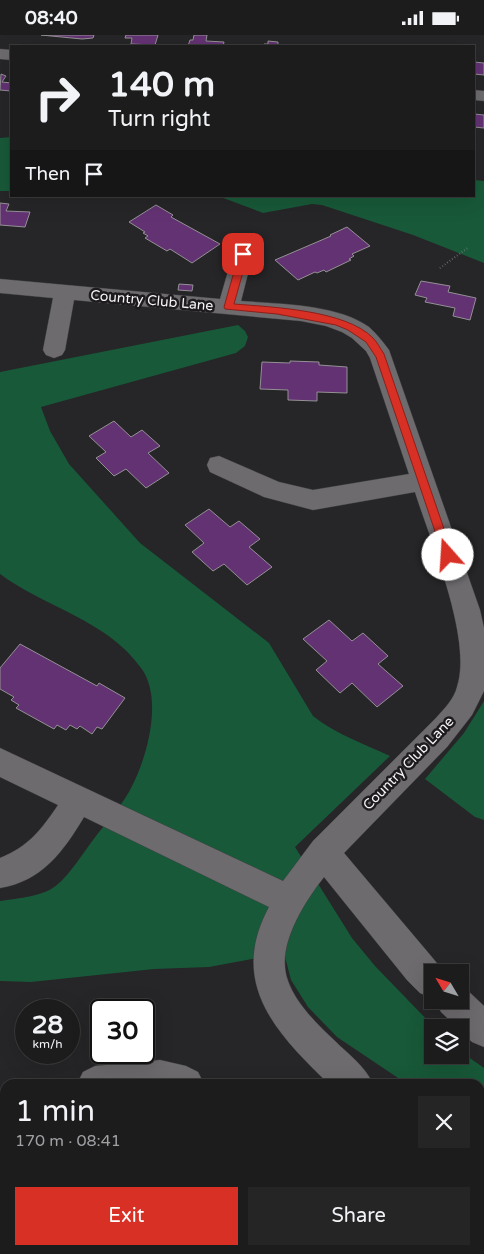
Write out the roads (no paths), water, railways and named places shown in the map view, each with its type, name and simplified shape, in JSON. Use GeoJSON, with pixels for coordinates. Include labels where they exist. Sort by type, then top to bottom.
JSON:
{"type":"FeatureCollection","features":[{"type":"Feature","properties":{"kind":"street"},"geometry":{"type":"LineString","coordinates":[[228,307],[243,254]]}},
{"type":"Feature","properties":{"kind":"street","name":"Country Club Lane"},"geometry":{"type":"LineString","coordinates":[[0,286],[277,311],[325,319],[351,327],[369,339],[381,356],[467,610],[474,646],[473,680],[468,696],[444,729],[324,852],[290,901],[273,936],[269,959],[270,979],[277,997],[307,1038],[350,1079]]}},
{"type":"Feature","properties":{"kind":"street"},"geometry":{"type":"LineString","coordinates":[[54,350],[65,292]]}},
{"type":"Feature","properties":{"kind":"street"},"geometry":{"type":"LineString","coordinates":[[219,465],[273,490],[313,500],[423,481]]}},
{"type":"Feature","properties":{"kind":"street"},"geometry":{"type":"LineString","coordinates":[[0,762],[290,901]]}},
{"type":"Feature","properties":{"kind":"street"},"geometry":{"type":"LineString","coordinates":[[1,873],[30,861],[43,852],[78,799]]}},
{"type":"Feature","properties":{"kind":"street"},"geometry":{"type":"LineString","coordinates":[[324,852],[424,973]]}},
{"type":"Feature","properties":{"kind":"street"},"geometry":{"type":"LineString","coordinates":[[462,1009],[484,1030]]}},
{"type":"Feature","properties":{"kind":"street"},"geometry":{"type":"LineString","coordinates":[[149,1079],[164,1079]]}}]}
